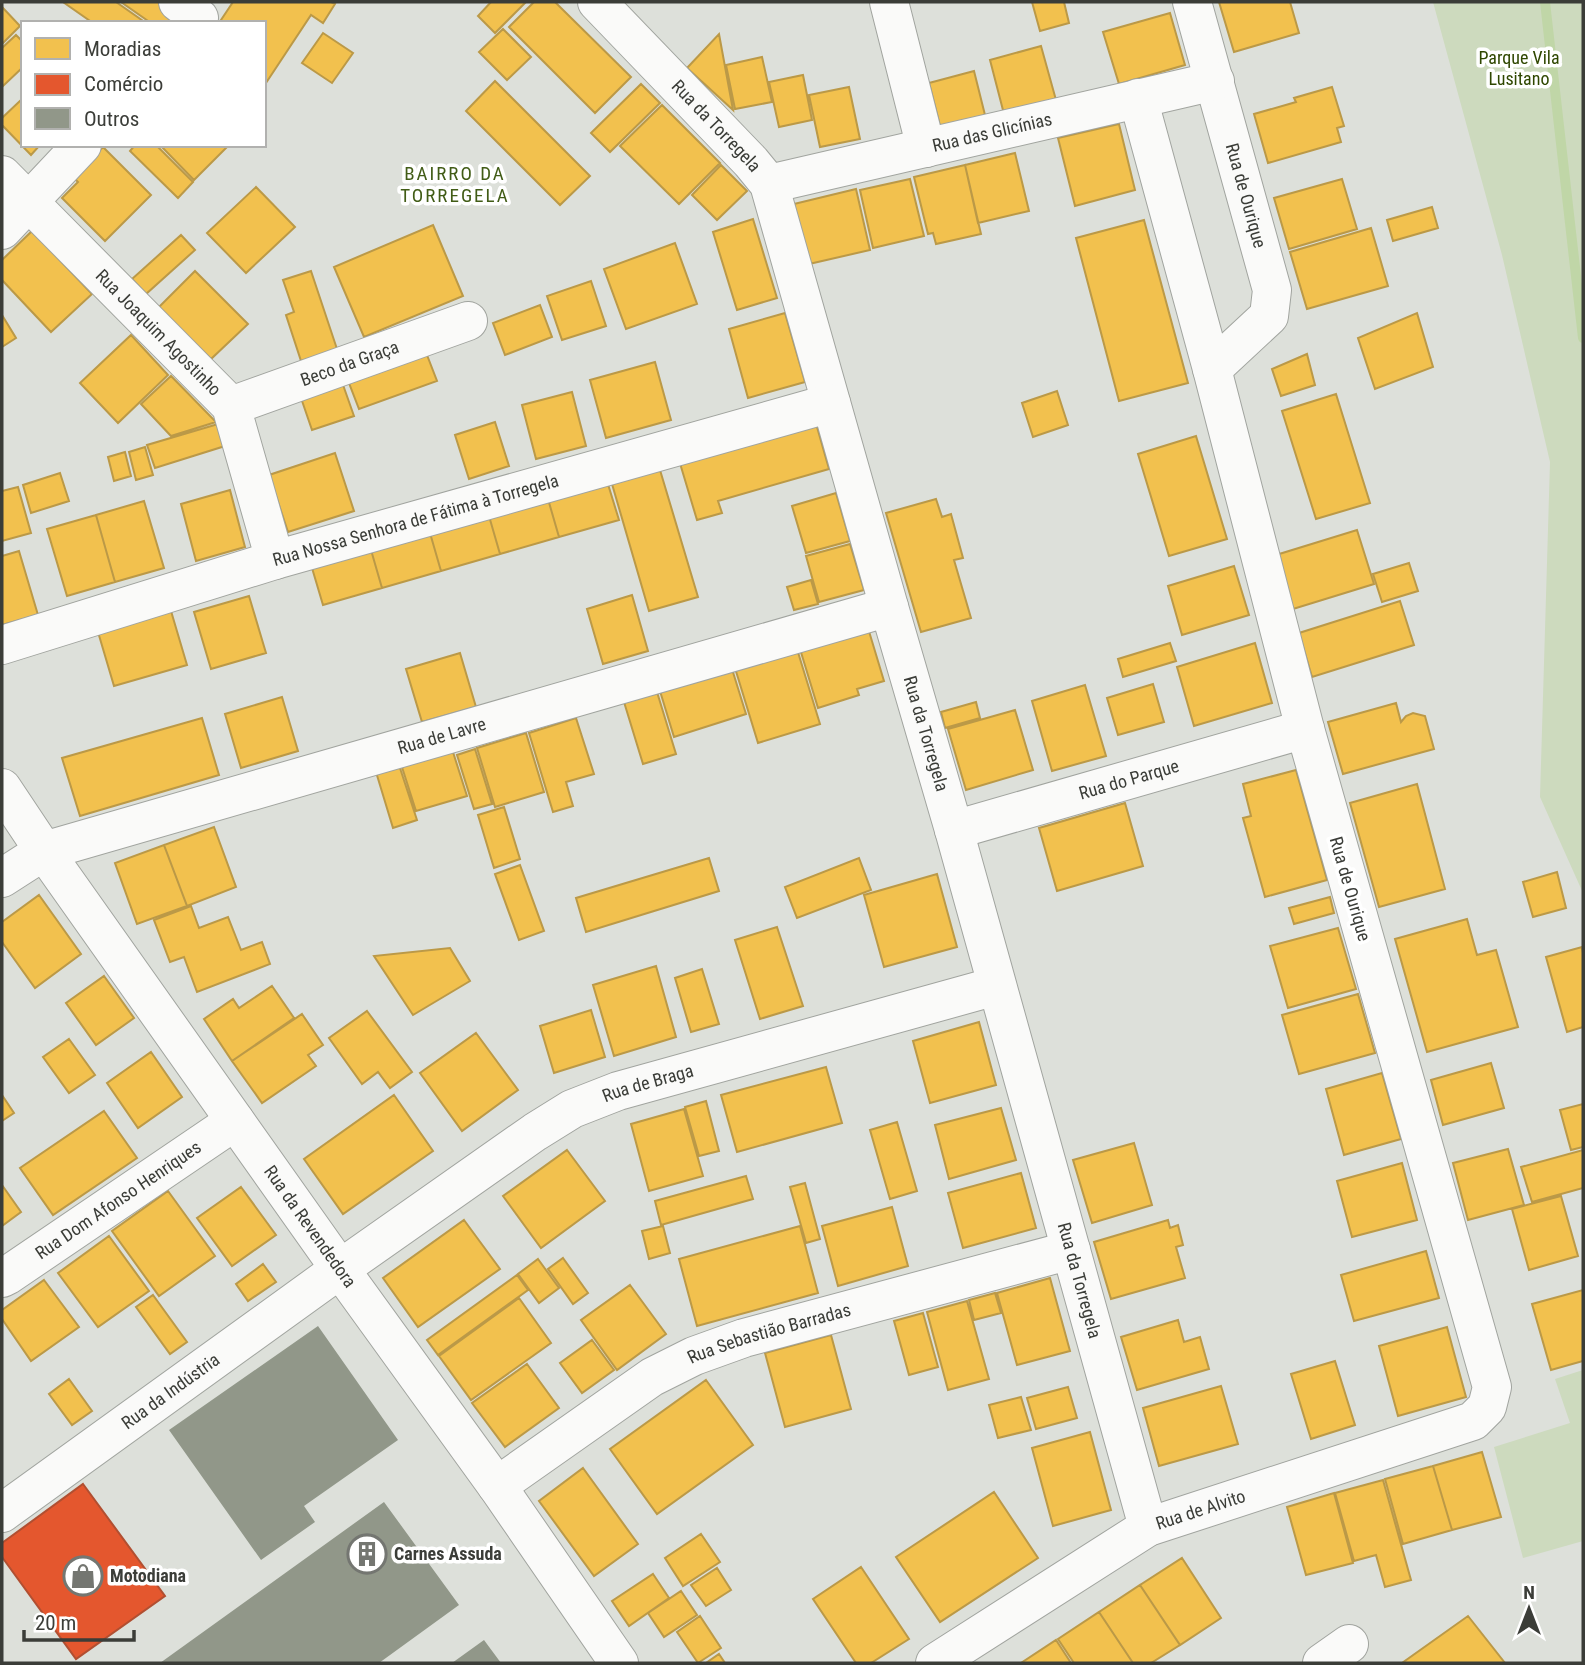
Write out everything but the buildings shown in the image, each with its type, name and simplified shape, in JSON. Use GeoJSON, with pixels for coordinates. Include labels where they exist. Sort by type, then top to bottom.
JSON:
{"type":"FeatureCollection","features":[{"type":"Feature","properties":{"kind":"street","name":"Rua da Torregela"},"geometry":{"type":"LineString","coordinates":[[597,2],[769,184],[954,830],[1148,1527]]}},
{"type":"Feature","properties":{"kind":"street"},"geometry":{"type":"LineString","coordinates":[[889,2],[926,148]]}},
{"type":"Feature","properties":{"kind":"street","name":"Rua de Ourique"},"geometry":{"type":"LineString","coordinates":[[1192,2],[1272,290],[1269,316],[1212,369]]}},
{"type":"Feature","properties":{"kind":"street","name":"Rua das Glicínias"},"geometry":{"type":"LineString","coordinates":[[769,184],[1215,81]]}},
{"type":"Feature","properties":{"kind":"street","name":"Rua de Ourique"},"geometry":{"type":"LineString","coordinates":[[1138,99],[1212,369],[1305,729],[1492,1387],[1487,1407]]}},
{"type":"Feature","properties":{"kind":"street"},"geometry":{"type":"LineString","coordinates":[[15,217],[80,147]]}},
{"type":"Feature","properties":{"kind":"street","name":"Rua Joaquim Agostinho"},"geometry":{"type":"LineString","coordinates":[[2,176],[15,217],[232,406],[275,560]]}},
{"type":"Feature","properties":{"kind":"street","name":"Beco da Graça"},"geometry":{"type":"LineString","coordinates":[[232,406],[468,321]]}},
{"type":"Feature","properties":{"kind":"street","name":"Rua Nossa Senhora de Fátima à Torregela"},"geometry":{"type":"LineString","coordinates":[[2,645],[275,560],[831,403]]}},
{"type":"Feature","properties":{"kind":"street","name":"Rua de Lavre"},"geometry":{"type":"LineString","coordinates":[[2,878],[44,851],[889,607]]}},
{"type":"Feature","properties":{"kind":"street","name":"Rua do Parque"},"geometry":{"type":"LineString","coordinates":[[954,830],[1305,729]]}},
{"type":"Feature","properties":{"kind":"street","name":"Rua da Revendedora"},"geometry":{"type":"LineString","coordinates":[[2,788],[235,1121],[497,1486],[619,1663]]}},
{"type":"Feature","properties":{"kind":"street","name":"Rua de Braga"},"geometry":{"type":"LineString","coordinates":[[340,1269],[535,1132],[572,1110],[618,1091],[996,986]]}},
{"type":"Feature","properties":{"kind":"street","name":"Rua Dom Afonso Henriques"},"geometry":{"type":"LineString","coordinates":[[2,1278],[235,1121]]}},
{"type":"Feature","properties":{"kind":"street","name":"Rua Sebastião Barradas"},"geometry":{"type":"LineString","coordinates":[[497,1486],[652,1377],[694,1356],[744,1338],[1071,1250]]}},
{"type":"Feature","properties":{"kind":"street","name":"Rua da Indústria"},"geometry":{"type":"LineString","coordinates":[[2,1513],[340,1269]]}},
{"type":"Feature","properties":{"kind":"street","name":"Rua de Alvito"},"geometry":{"type":"LineString","coordinates":[[935,1663],[1148,1527],[1473,1420],[1487,1407]]}},
{"type":"Feature","properties":{"kind":"green space","name":"Parque Vila Lusitano"},"geometry":{"type":"Polygon","coordinates":[[[1433,2],[1583,2],[1583,893],[1540,797],[1550,462],[1502,255],[1433,2]]]}},
{"type":"Feature","properties":{"kind":"green space"},"geometry":{"type":"Polygon","coordinates":[[[1583,1370],[1583,1541],[1523,1558],[1494,1447],[1570,1423],[1555,1379],[1583,1370]]]}},
{"type":"Feature","properties":{"kind":"waterway"},"geometry":{"type":"LineString","coordinates":[[1545,2],[1583,338]]}},
{"type":"Feature","properties":{"kind":"place","name":"Carnes Assuda"},"geometry":{"type":"Point","coordinates":[367,1554]}},
{"type":"Feature","properties":{"kind":"place","name":"Motodiana"},"geometry":{"type":"Point","coordinates":[83,1576]}},
{"type":"Feature","properties":{"kind":"district","name":"BAIRRO DA TORREGELA"},"geometry":{"type":"Point","coordinates":[455,184]}}]}
